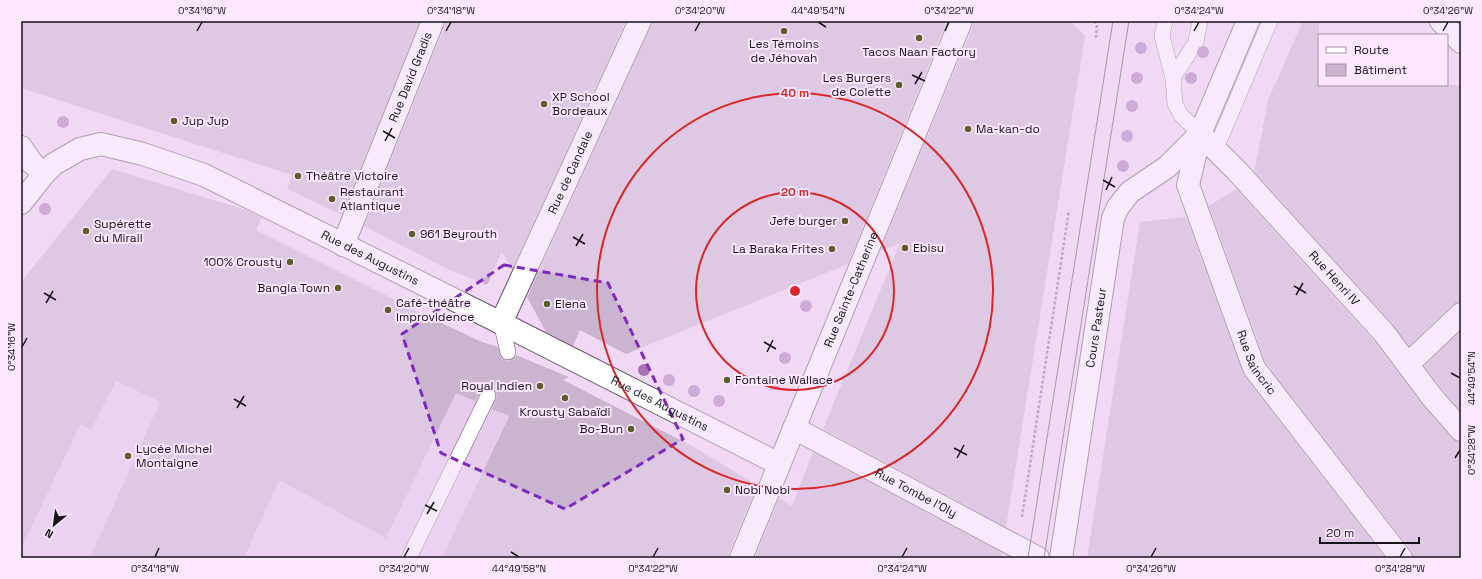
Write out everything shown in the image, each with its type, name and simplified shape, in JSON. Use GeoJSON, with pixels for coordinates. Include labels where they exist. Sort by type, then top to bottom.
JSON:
{"type":"FeatureCollection","features":[{"type":"Feature","properties":{"kind":"street","name":"Rue David Gradis"},"geometry":{"type":"LineString","coordinates":[[344,245],[432,21]]}},
{"type":"Feature","properties":{"kind":"street","name":"Rue de Candale"},"geometry":{"type":"LineString","coordinates":[[501,323],[640,21]]}},
{"type":"Feature","properties":{"kind":"street","name":"Rue Sainte-Catherine"},"geometry":{"type":"LineString","coordinates":[[741,558],[961,21]]}},
{"type":"Feature","properties":{"kind":"street"},"geometry":{"type":"LineString","coordinates":[[1206,140],[1248,21]]}},
{"type":"Feature","properties":{"kind":"street"},"geometry":{"type":"LineString","coordinates":[[1441,21],[1461,42]]}},
{"type":"Feature","properties":{"kind":"street","name":"Rue Henri IV"},"geometry":{"type":"LineString","coordinates":[[1206,140],[1237,171],[1384,333],[1432,397],[1461,430]]}},
{"type":"Feature","properties":{"kind":"street","name":"Cours Pasteur"},"geometry":{"type":"LineString","coordinates":[[1061,558],[1113,218],[1118,207],[1130,192],[1206,140]]}},
{"type":"Feature","properties":{"kind":"street","name":"Rue Saincric"},"geometry":{"type":"LineString","coordinates":[[1206,140],[1188,185],[1254,368],[1401,558]]}},
{"type":"Feature","properties":{"kind":"street","name":"Rue des Augustins"},"geometry":{"type":"LineString","coordinates":[[21,203],[54,164],[80,149],[101,144],[143,154],[204,175],[779,464]]}},
{"type":"Feature","properties":{"kind":"street"},"geometry":{"type":"LineString","coordinates":[[21,147],[32,163],[44,174]]}},
{"type":"Feature","properties":{"kind":"street"},"geometry":{"type":"LineString","coordinates":[[1408,364],[1461,314]]}},
{"type":"Feature","properties":{"kind":"street","name":"Rue Tombe l'Oly"},"geometry":{"type":"LineString","coordinates":[[794,428],[1038,558]]}},
{"type":"Feature","properties":{"kind":"lane"},"geometry":{"type":"LineString","coordinates":[[1164,21],[1162,36],[1174,78],[1175,104],[1181,115],[1206,140],[1220,139],[1270,21]]}},
{"type":"Feature","properties":{"kind":"lane"},"geometry":{"type":"LineString","coordinates":[[1174,78],[1196,42],[1200,21]]}},
{"type":"Feature","properties":{"kind":"lane"},"geometry":{"type":"LineString","coordinates":[[501,323],[508,352]]}},
{"type":"Feature","properties":{"kind":"lane"},"geometry":{"type":"LineString","coordinates":[[409,558],[488,396]]}},
{"type":"Feature","properties":{"kind":"path"},"geometry":{"type":"LineString","coordinates":[[1094,21],[1097,25]]}},
{"type":"Feature","properties":{"kind":"path"},"geometry":{"type":"LineString","coordinates":[[1096,38],[1098,21]]}},
{"type":"Feature","properties":{"kind":"path"},"geometry":{"type":"LineString","coordinates":[[1017,547],[1069,210]]}},
{"type":"Feature","properties":{"kind":"highlighted area"},"geometry":{"type":"Polygon","coordinates":[[[504,265],[608,283],[683,439],[565,509],[441,453],[402,334],[504,265]]]}},
{"type":"Feature","properties":{"kind":"shaded area","name":"Lycée Michel Montaigne"},"geometry":{"type":"Polygon","coordinates":[[[482,342],[533,363],[442,558],[21,558],[21,396],[91,430],[116,381],[161,403],[461,382],[482,342]]]}},
{"type":"Feature","properties":{"kind":"building"},"geometry":{"type":"Polygon","coordinates":[[[21,21],[420,21],[342,215],[287,189],[292,175],[21,88],[21,21]]]}},
{"type":"Feature","properties":{"kind":"building"},"geometry":{"type":"Polygon","coordinates":[[[445,21],[626,21],[512,270],[502,252],[487,285],[445,268],[364,226],[445,26],[445,21]]]}},
{"type":"Feature","properties":{"kind":"building"},"geometry":{"type":"Polygon","coordinates":[[[652,21],[947,21],[848,264],[626,354],[580,330],[573,346],[546,332],[527,297],[652,21]]]}},
{"type":"Feature","properties":{"kind":"building"},"geometry":{"type":"Polygon","coordinates":[[[973,21],[1070,21],[1085,36],[1006,527],[823,429],[900,243],[880,251],[973,26],[973,21]]]}},
{"type":"Feature","properties":{"kind":"building"},"geometry":{"type":"Polygon","coordinates":[[[1303,21],[1319,21],[1318,86],[1461,85],[1461,302],[1452,305],[1409,346],[1393,325],[1254,171],[1268,100],[1303,21]]]}},
{"type":"Feature","properties":{"kind":"building"},"geometry":{"type":"Polygon","coordinates":[[[112,169],[246,210],[262,218],[256,230],[433,319],[482,342],[498,347],[501,358],[505,360],[510,361],[516,355],[569,377],[563,380],[692,446],[757,485],[729,553],[729,558],[442,558],[509,416],[492,409],[497,395],[495,391],[488,387],[483,389],[475,401],[456,393],[386,538],[279,480],[244,558],[90,558],[160,402],[116,381],[91,430],[80,425],[21,549],[21,282],[112,169]]]}},
{"type":"Feature","properties":{"kind":"building"},"geometry":{"type":"Polygon","coordinates":[[[1236,189],[1374,341],[1422,404],[1452,438],[1457,442],[1461,442],[1461,558],[1413,558],[1411,550],[1265,362],[1209,206],[1236,189]]]}},
{"type":"Feature","properties":{"kind":"building"},"geometry":{"type":"Polygon","coordinates":[[[1186,217],[1244,375],[1385,558],[1087,558],[1140,222],[1186,217]]]}},
{"type":"Feature","properties":{"kind":"building"},"geometry":{"type":"Polygon","coordinates":[[[1461,331],[1461,411],[1424,366],[1461,331]]]}},
{"type":"Feature","properties":{"kind":"building"},"geometry":{"type":"Polygon","coordinates":[[[813,452],[1002,553],[1001,558],[755,558],[779,498],[792,506],[813,452]]]}},
{"type":"Feature","properties":{"kind":"tram line"},"geometry":{"type":"LineString","coordinates":[[1028,558],[1113,21]]}},
{"type":"Feature","properties":{"kind":"tram line"},"geometry":{"type":"LineString","coordinates":[[1044,558],[1129,21]]}},
{"type":"Feature","properties":{"kind":"place","name":"Les Témoins de Jéhovah"},"geometry":{"type":"Point","coordinates":[784,31]}},
{"type":"Feature","properties":{"kind":"place","name":"Tacos Naan Factory"},"geometry":{"type":"Point","coordinates":[919,38]}},
{"type":"Feature","properties":{"kind":"place","name":"Les Burgers de Colette"},"geometry":{"type":"Point","coordinates":[899,85]}},
{"type":"Feature","properties":{"kind":"place","name":"XP School Bordeaux"},"geometry":{"type":"Point","coordinates":[544,104]}},
{"type":"Feature","properties":{"kind":"place","name":"Jup Jup"},"geometry":{"type":"Point","coordinates":[174,121]}},
{"type":"Feature","properties":{"kind":"place","name":"Ma-kan-do"},"geometry":{"type":"Point","coordinates":[968,129]}},
{"type":"Feature","properties":{"kind":"place","name":"Théâtre Victoire"},"geometry":{"type":"Point","coordinates":[298,176]}},
{"type":"Feature","properties":{"kind":"place","name":"Restaurant Atlantique"},"geometry":{"type":"Point","coordinates":[332,199]}},
{"type":"Feature","properties":{"kind":"place","name":"Jefe burger"},"geometry":{"type":"Point","coordinates":[845,221]}},
{"type":"Feature","properties":{"kind":"place","name":"Supérette du Mirail"},"geometry":{"type":"Point","coordinates":[86,231]}},
{"type":"Feature","properties":{"kind":"place","name":"961 Beyrouth"},"geometry":{"type":"Point","coordinates":[412,234]}},
{"type":"Feature","properties":{"kind":"place","name":"Ebisu"},"geometry":{"type":"Point","coordinates":[905,248]}},
{"type":"Feature","properties":{"kind":"place","name":"La Baraka Frites"},"geometry":{"type":"Point","coordinates":[832,249]}},
{"type":"Feature","properties":{"kind":"place","name":"100% Crousty"},"geometry":{"type":"Point","coordinates":[290,262]}},
{"type":"Feature","properties":{"kind":"place","name":"Bangla Town"},"geometry":{"type":"Point","coordinates":[338,288]}},
{"type":"Feature","properties":{"kind":"place","name":"Elena"},"geometry":{"type":"Point","coordinates":[547,304]}},
{"type":"Feature","properties":{"kind":"place","name":"Café-théâtre Improvidence"},"geometry":{"type":"Point","coordinates":[388,310]}},
{"type":"Feature","properties":{"kind":"place","name":"Fontaine Wallace"},"geometry":{"type":"Point","coordinates":[727,380]}},
{"type":"Feature","properties":{"kind":"place","name":"Royal Indien"},"geometry":{"type":"Point","coordinates":[540,386]}},
{"type":"Feature","properties":{"kind":"place","name":"Krousty Sabaïdi"},"geometry":{"type":"Point","coordinates":[565,398]}},
{"type":"Feature","properties":{"kind":"place","name":"Bo-Bun"},"geometry":{"type":"Point","coordinates":[631,429]}},
{"type":"Feature","properties":{"kind":"place","name":"Lycée Michel Montaigne"},"geometry":{"type":"Point","coordinates":[128,456]}},
{"type":"Feature","properties":{"kind":"place","name":"Nobi Nobi"},"geometry":{"type":"Point","coordinates":[727,490]}}]}
